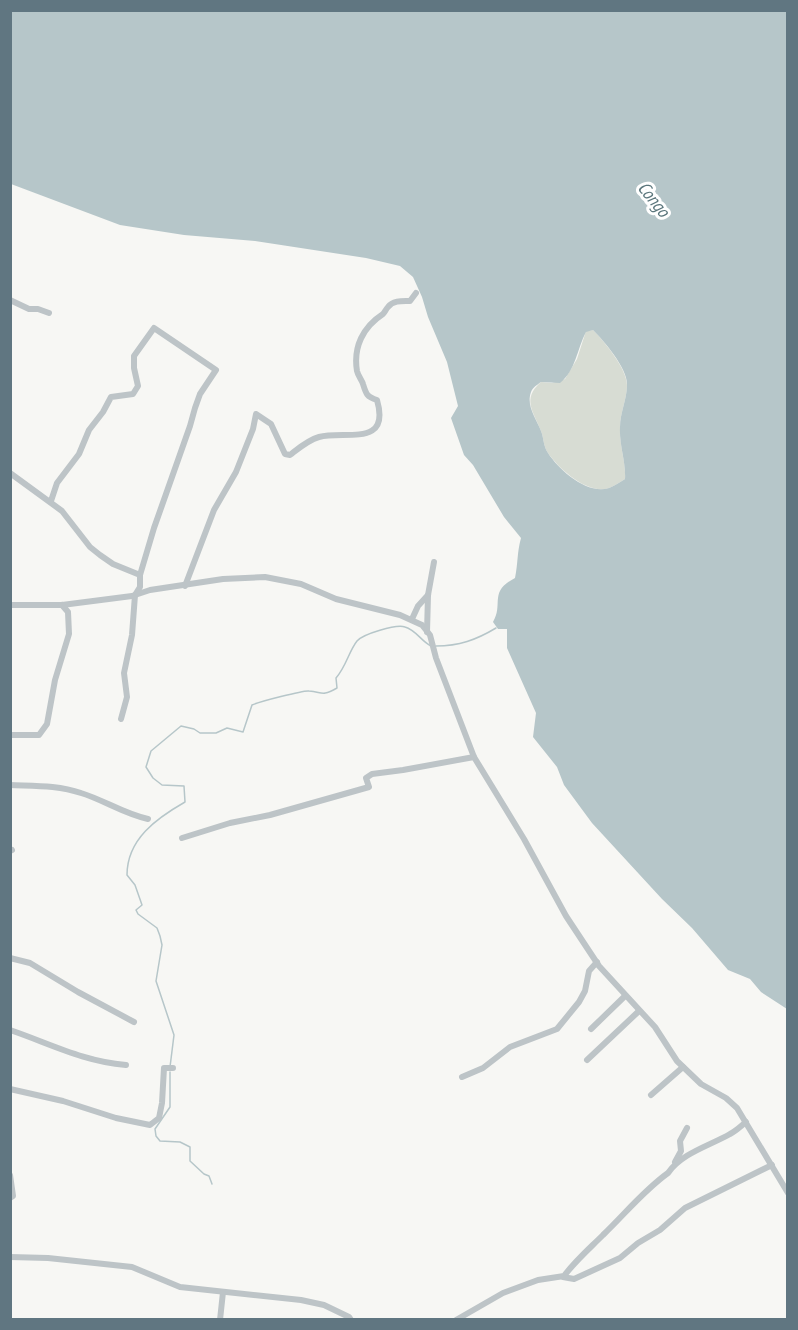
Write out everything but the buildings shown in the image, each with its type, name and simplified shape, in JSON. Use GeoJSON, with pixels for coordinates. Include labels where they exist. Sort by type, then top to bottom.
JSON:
{"type":"FeatureCollection","features":[{"type":"Feature","properties":{"kind":"street"},"geometry":{"type":"LineString","coordinates":[[185,586],[214,510],[236,472],[253,429],[256,414],[271,424],[285,454],[290,455],[319,437],[368,434],[375,428],[379,408],[377,400],[369,398],[363,390],[363,383],[357,371],[357,347],[362,334],[374,319],[386,312],[388,306],[397,301],[410,300],[416,293]]}},
{"type":"Feature","properties":{"kind":"street"},"geometry":{"type":"LineString","coordinates":[[10,300],[29,309],[49,313]]}},
{"type":"Feature","properties":{"kind":"street"},"geometry":{"type":"LineString","coordinates":[[51,501],[57,483],[79,454],[90,430],[111,397],[133,394],[138,386],[134,356],[154,328],[216,370],[200,394],[140,575],[140,587],[135,595],[132,635],[124,673],[127,697],[121,719]]}},
{"type":"Feature","properties":{"kind":"street"},"geometry":{"type":"LineString","coordinates":[[11,474],[62,511],[90,547],[100,555],[113,564],[140,575]]}},
{"type":"Feature","properties":{"kind":"street"},"geometry":{"type":"LineString","coordinates":[[427,632],[428,595],[434,562]]}},
{"type":"Feature","properties":{"kind":"street"},"geometry":{"type":"LineString","coordinates":[[10,605],[62,605],[223,579],[277,578],[301,584],[336,599],[412,619],[422,625],[433,646],[474,757],[524,839],[566,916],[597,962],[655,1027],[671,1053],[683,1067],[701,1084],[726,1098],[737,1108],[788,1192]]}},
{"type":"Feature","properties":{"kind":"street"},"geometry":{"type":"LineString","coordinates":[[412,619],[418,606],[428,595]]}},
{"type":"Feature","properties":{"kind":"street"},"geometry":{"type":"LineString","coordinates":[[10,735],[39,735],[47,724],[55,680],[69,634],[68,612],[62,605]]}},
{"type":"Feature","properties":{"kind":"street"},"geometry":{"type":"LineString","coordinates":[[182,838],[230,823],[270,816],[369,787],[366,778],[372,774],[474,757]]}},
{"type":"Feature","properties":{"kind":"street"},"geometry":{"type":"LineString","coordinates":[[10,785],[58,786],[83,793],[127,814],[148,819]]}},
{"type":"Feature","properties":{"kind":"street"},"geometry":{"type":"LineString","coordinates":[[10,958],[30,963],[78,993],[134,1022]]}},
{"type":"Feature","properties":{"kind":"street"},"geometry":{"type":"LineString","coordinates":[[462,1077],[483,1068],[510,1047],[557,1029],[579,1002],[585,991],[589,971],[597,962]]}},
{"type":"Feature","properties":{"kind":"street"},"geometry":{"type":"LineString","coordinates":[[591,1029],[625,996]]}},
{"type":"Feature","properties":{"kind":"street"},"geometry":{"type":"LineString","coordinates":[[587,1060],[639,1011]]}},
{"type":"Feature","properties":{"kind":"street"},"geometry":{"type":"LineString","coordinates":[[10,1030],[86,1058],[126,1065]]}},
{"type":"Feature","properties":{"kind":"street"},"geometry":{"type":"LineString","coordinates":[[651,1095],[683,1067]]}},
{"type":"Feature","properties":{"kind":"street"},"geometry":{"type":"LineString","coordinates":[[10,1089],[150,1125],[159,1118],[165,1068],[173,1068]]}},
{"type":"Feature","properties":{"kind":"street"},"geometry":{"type":"LineString","coordinates":[[672,1168],[700,1148],[732,1133],[746,1122]]}},
{"type":"Feature","properties":{"kind":"street"},"geometry":{"type":"LineString","coordinates":[[563,1277],[632,1203],[668,1173],[681,1151],[680,1141],[687,1128]]}},
{"type":"Feature","properties":{"kind":"street"},"geometry":{"type":"LineString","coordinates":[[456,1320],[503,1293],[538,1280],[563,1277],[574,1279],[620,1258],[638,1243],[660,1230],[685,1208],[772,1165]]}},
{"type":"Feature","properties":{"kind":"street"},"geometry":{"type":"LineString","coordinates":[[10,1175],[13,1196],[10,1198]]}},
{"type":"Feature","properties":{"kind":"street"},"geometry":{"type":"LineString","coordinates":[[10,1257],[72,1260],[132,1268],[180,1287],[301,1300],[324,1305],[351,1320]]}},
{"type":"Feature","properties":{"kind":"street"},"geometry":{"type":"LineString","coordinates":[[220,1320],[223,1292]]}},
{"type":"Feature","properties":{"kind":"shaded area"},"geometry":{"type":"Polygon","coordinates":[[[593,330],[619,363],[627,385],[620,427],[625,479],[609,488],[601,489],[592,488],[575,479],[548,453],[530,400],[535,388],[541,382],[552,383],[565,379],[577,359],[586,331],[593,330]]]}},
{"type":"Feature","properties":{"kind":"water","name":"Congo"},"geometry":{"type":"Polygon","coordinates":[[[10,11],[787,11],[787,1009],[761,992],[750,979],[728,970],[692,928],[592,823],[564,785],[557,767],[533,737],[536,713],[507,648],[507,629],[498,629],[493,622],[499,593],[507,583],[515,578],[521,538],[504,517],[473,465],[464,455],[451,418],[458,406],[447,362],[413,277],[400,266],[366,258],[255,241],[184,235],[120,225],[11,184],[10,11]],[[593,330],[586,332],[573,366],[565,378],[560,383],[541,382],[535,386],[530,402],[545,448],[553,460],[574,479],[592,488],[601,489],[609,488],[625,479],[620,427],[627,385],[620,363],[593,330]]]}},
{"type":"Feature","properties":{"kind":"waterway"},"geometry":{"type":"LineString","coordinates":[[170,1067],[174,1035],[156,981],[162,945],[160,936],[157,928],[138,914],[136,910],[142,905],[135,885],[127,875],[128,862],[138,840],[154,823],[185,802],[184,786],[162,785],[153,778],[146,767],[151,751],[181,726],[200,733],[216,733],[227,728],[243,732],[252,705],[299,692],[332,691],[337,688],[336,678],[354,645],[360,638],[372,633],[401,626],[412,631],[431,646]]}},
{"type":"Feature","properties":{"kind":"waterway"},"geometry":{"type":"LineString","coordinates":[[436,646],[467,642],[496,628]]}},
{"type":"Feature","properties":{"kind":"waterway"},"geometry":{"type":"LineString","coordinates":[[170,1072],[170,1107],[155,1129],[156,1136],[160,1141],[180,1142],[190,1147],[190,1161],[209,1176],[212,1184]]}}]}
